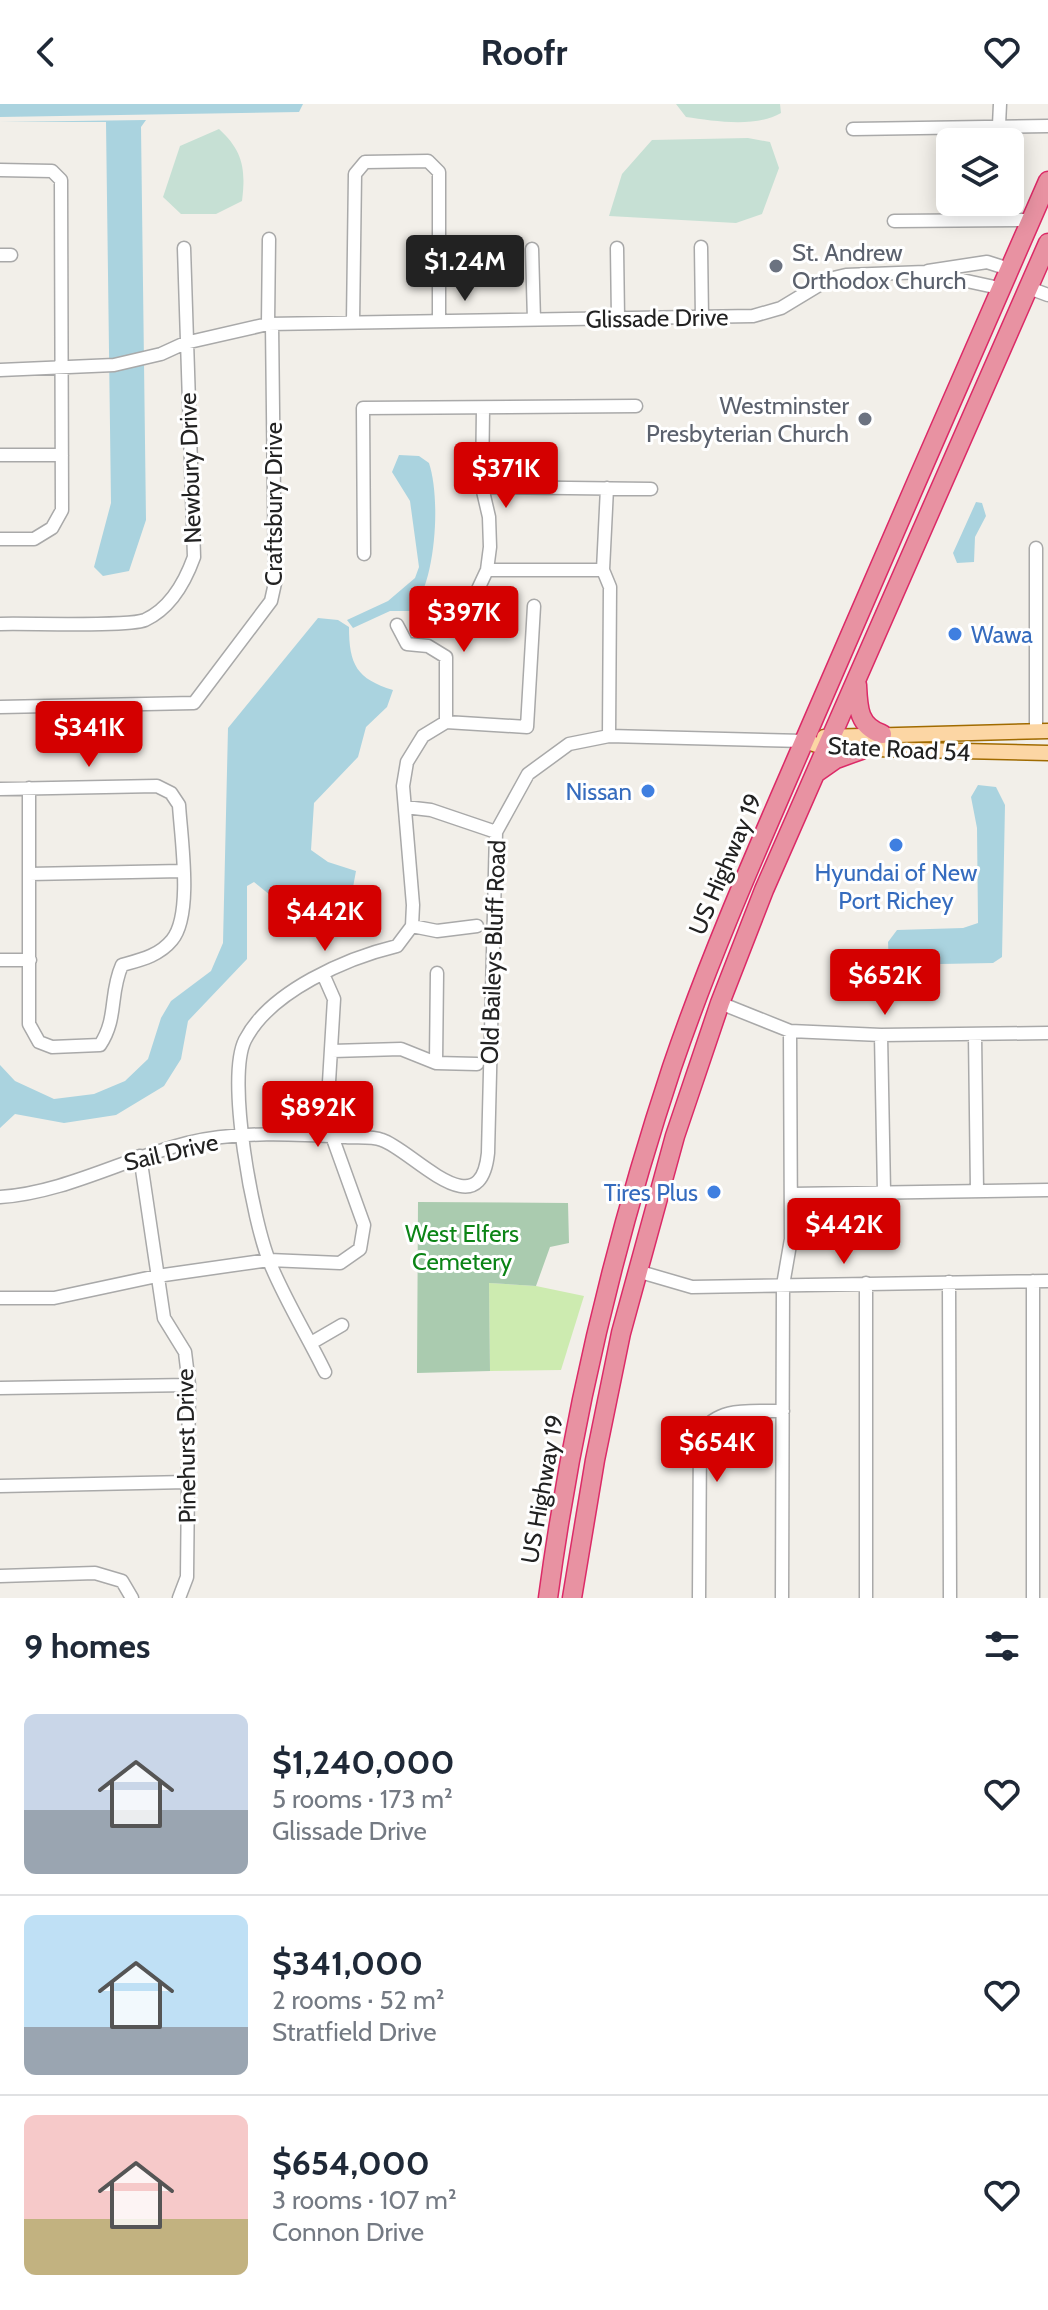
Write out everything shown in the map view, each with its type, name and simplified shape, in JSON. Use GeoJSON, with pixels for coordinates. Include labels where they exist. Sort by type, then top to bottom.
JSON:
{"type":"FeatureCollection","features":[{"type":"Feature","properties":{"kind":"highway","name":"US Highway 19"},"geometry":{"type":"LineString","coordinates":[[548,1598],[571,1458],[613,1268],[647,1146],[715,950],[999,288],[1048,181]]}},
{"type":"Feature","properties":{"kind":"highway","name":"US Highway 19"},"geometry":{"type":"LineString","coordinates":[[572,1598],[604,1412],[637,1271],[675,1136],[720,1003],[814,775],[1048,243]]}},
{"type":"Feature","properties":{"kind":"highway"},"geometry":{"type":"LineString","coordinates":[[967,423],[982,370],[1012,301],[1014,280],[1009,269]]}},
{"type":"Feature","properties":{"kind":"highway"},"geometry":{"type":"LineString","coordinates":[[857,680],[860,714],[870,729],[882,734]]}},
{"type":"Feature","properties":{"kind":"highway"},"geometry":{"type":"LineString","coordinates":[[814,775],[836,759],[861,750]]}},
{"type":"Feature","properties":{"kind":"highway"},"geometry":{"type":"LineString","coordinates":[[637,1271],[630,1255],[629,1239],[643,1183],[647,1146]]}},
{"type":"Feature","properties":{"kind":"highway"},"geometry":{"type":"LineString","coordinates":[[604,1412],[599,1399],[623,1278],[613,1268]]}},
{"type":"Feature","properties":{"kind":"main road","name":"State Road 54"},"geometry":{"type":"LineString","coordinates":[[804,741],[829,742],[882,734],[1042,732]]}},
{"type":"Feature","properties":{"kind":"main road","name":"State Road 54"},"geometry":{"type":"LineString","coordinates":[[829,742],[861,750],[1046,752]]}},
{"type":"Feature","properties":{"kind":"street"},"geometry":{"type":"LineString","coordinates":[[999,125],[1000,104]]}},
{"type":"Feature","properties":{"kind":"street"},"geometry":{"type":"LineString","coordinates":[[853,129],[1048,126]]}},
{"type":"Feature","properties":{"kind":"street"},"geometry":{"type":"LineString","coordinates":[[353,322],[355,174],[365,162],[395,160],[428,161],[439,172],[439,321]]}},
{"type":"Feature","properties":{"kind":"street"},"geometry":{"type":"LineString","coordinates":[[0,170],[52,171],[61,180],[62,455],[62,510],[52,528],[34,539],[0,539]]}},
{"type":"Feature","properties":{"kind":"street"},"geometry":{"type":"LineString","coordinates":[[894,221],[1031,220]]}},
{"type":"Feature","properties":{"kind":"street"},"geometry":{"type":"LineString","coordinates":[[269,239],[270,324]]}},
{"type":"Feature","properties":{"kind":"street"},"geometry":{"type":"LineString","coordinates":[[701,247],[702,318]]}},
{"type":"Feature","properties":{"kind":"street","name":"Newbury Drive"},"geometry":{"type":"LineString","coordinates":[[0,624],[143,621],[166,605],[185,582],[194,557],[184,248]]}},
{"type":"Feature","properties":{"kind":"street"},"geometry":{"type":"LineString","coordinates":[[617,248],[618,318]]}},
{"type":"Feature","properties":{"kind":"street"},"geometry":{"type":"LineString","coordinates":[[532,249],[534,320]]}},
{"type":"Feature","properties":{"kind":"street","name":"Glissade Drive"},"geometry":{"type":"LineString","coordinates":[[0,370],[60,370],[137,361],[185,343],[270,324],[702,318],[767,313],[829,279],[846,275],[925,272],[987,262],[1009,269]]}},
{"type":"Feature","properties":{"kind":"street","name":"Glissade Drive"},"geometry":{"type":"LineString","coordinates":[[925,272],[999,288]]}},
{"type":"Feature","properties":{"kind":"street"},"geometry":{"type":"LineString","coordinates":[[1029,288],[1048,295]]}},
{"type":"Feature","properties":{"kind":"street","name":"Craftsbury Drive"},"geometry":{"type":"LineString","coordinates":[[0,707],[194,703],[271,601],[275,583],[270,324]]}},
{"type":"Feature","properties":{"kind":"street"},"geometry":{"type":"LineString","coordinates":[[364,554],[363,408],[636,406]]}},
{"type":"Feature","properties":{"kind":"street"},"geometry":{"type":"LineString","coordinates":[[473,600],[487,570],[489,517],[482,487],[483,409]]}},
{"type":"Feature","properties":{"kind":"street"},"geometry":{"type":"LineString","coordinates":[[0,455],[62,455]]}},
{"type":"Feature","properties":{"kind":"street"},"geometry":{"type":"LineString","coordinates":[[482,487],[651,489]]}},
{"type":"Feature","properties":{"kind":"street"},"geometry":{"type":"LineString","coordinates":[[607,488],[603,570],[610,587],[609,736]]}},
{"type":"Feature","properties":{"kind":"street"},"geometry":{"type":"LineString","coordinates":[[1036,548],[1042,732]]}},
{"type":"Feature","properties":{"kind":"street"},"geometry":{"type":"LineString","coordinates":[[487,570],[603,570]]}},
{"type":"Feature","properties":{"kind":"street"},"geometry":{"type":"LineString","coordinates":[[325,1372],[269,1260],[242,1137],[239,1081],[244,1042],[269,1008],[357,956],[397,946],[412,926],[403,786],[407,762],[423,736],[446,722],[527,727],[534,606]]}},
{"type":"Feature","properties":{"kind":"street"},"geometry":{"type":"LineString","coordinates":[[397,625],[407,644],[428,646],[446,657],[446,722]]}},
{"type":"Feature","properties":{"kind":"street","name":"Old Baileys Bluff Road"},"geometry":{"type":"LineString","coordinates":[[476,1181],[486,1171],[488,1153],[496,832],[528,774],[569,744],[609,736],[804,741]]}},
{"type":"Feature","properties":{"kind":"street"},"geometry":{"type":"LineString","coordinates":[[0,789],[29,788],[157,786],[171,793],[179,805],[182,923],[171,941],[154,955],[122,965],[114,983],[112,1027],[100,1045],[52,1047],[39,1042],[29,1024],[29,788]]}},
{"type":"Feature","properties":{"kind":"street"},"geometry":{"type":"LineString","coordinates":[[405,807],[431,810],[496,832]]}},
{"type":"Feature","properties":{"kind":"street"},"geometry":{"type":"LineString","coordinates":[[29,874],[182,871]]}},
{"type":"Feature","properties":{"kind":"street"},"geometry":{"type":"LineString","coordinates":[[412,926],[437,931],[477,926]]}},
{"type":"Feature","properties":{"kind":"street"},"geometry":{"type":"LineString","coordinates":[[0,960],[30,960]]}},
{"type":"Feature","properties":{"kind":"street"},"geometry":{"type":"LineString","coordinates":[[436,1063],[437,973]]}},
{"type":"Feature","properties":{"kind":"street"},"geometry":{"type":"LineString","coordinates":[[0,1298],[54,1298],[157,1276],[269,1260],[340,1263],[360,1249],[364,1225],[332,1136],[328,1099],[334,999],[323,974]]}},
{"type":"Feature","properties":{"kind":"street"},"geometry":{"type":"LineString","coordinates":[[720,1003],[790,1031],[881,1035],[1048,1033]]}},
{"type":"Feature","properties":{"kind":"street"},"geometry":{"type":"LineString","coordinates":[[782,1598],[783,1285],[791,1239],[790,1031]]}},
{"type":"Feature","properties":{"kind":"street"},"geometry":{"type":"LineString","coordinates":[[975,1034],[977,1191]]}},
{"type":"Feature","properties":{"kind":"street"},"geometry":{"type":"LineString","coordinates":[[881,1035],[884,1192]]}},
{"type":"Feature","properties":{"kind":"street"},"geometry":{"type":"LineString","coordinates":[[332,1051],[401,1049],[436,1063],[477,1064]]}},
{"type":"Feature","properties":{"kind":"street","name":"Sail Drive"},"geometry":{"type":"LineString","coordinates":[[0,1197],[63,1183],[191,1142],[242,1137],[332,1136],[383,1140],[446,1182],[463,1186],[476,1181]]}},
{"type":"Feature","properties":{"kind":"street","name":"Pinehurst Drive"},"geometry":{"type":"LineString","coordinates":[[140,1156],[164,1318],[185,1352],[189,1385],[187,1577],[179,1598]]}},
{"type":"Feature","properties":{"kind":"street"},"geometry":{"type":"LineString","coordinates":[[791,1194],[1048,1190]]}},
{"type":"Feature","properties":{"kind":"street"},"geometry":{"type":"LineString","coordinates":[[637,1271],[692,1287],[1048,1281]]}},
{"type":"Feature","properties":{"kind":"street"},"geometry":{"type":"LineString","coordinates":[[1033,1281],[1033,1598]]}},
{"type":"Feature","properties":{"kind":"street"},"geometry":{"type":"LineString","coordinates":[[949,1282],[950,1598]]}},
{"type":"Feature","properties":{"kind":"street"},"geometry":{"type":"LineString","coordinates":[[866,1283],[866,1598]]}},
{"type":"Feature","properties":{"kind":"street"},"geometry":{"type":"LineString","coordinates":[[311,1343],[342,1325]]}},
{"type":"Feature","properties":{"kind":"street"},"geometry":{"type":"LineString","coordinates":[[0,1388],[189,1385]]}},
{"type":"Feature","properties":{"kind":"street"},"geometry":{"type":"LineString","coordinates":[[699,1598],[700,1434],[708,1421],[722,1413],[783,1411]]}},
{"type":"Feature","properties":{"kind":"street"},"geometry":{"type":"LineString","coordinates":[[0,1486],[187,1482]]}},
{"type":"Feature","properties":{"kind":"street"},"geometry":{"type":"LineString","coordinates":[[0,1576],[95,1573],[122,1581],[132,1598]]}},
{"type":"Feature","properties":{"kind":"green space"},"geometry":{"type":"Polygon","coordinates":[[[676,104],[780,104],[781,113],[759,121],[722,121],[686,117],[676,104]]]}},
{"type":"Feature","properties":{"kind":"green space"},"geometry":{"type":"Polygon","coordinates":[[[219,129],[233,145],[241,161],[242,201],[216,214],[181,214],[163,197],[180,146],[219,129]]]}},
{"type":"Feature","properties":{"kind":"green space"},"geometry":{"type":"Polygon","coordinates":[[[748,138],[770,142],[779,168],[762,214],[736,223],[609,216],[622,174],[652,140],[748,138]]]}},
{"type":"Feature","properties":{"kind":"green space","name":"West Elfers Cemetery"},"geometry":{"type":"Polygon","coordinates":[[[418,1202],[568,1203],[569,1243],[550,1247],[536,1286],[489,1283],[490,1371],[417,1373],[418,1202]]]}},
{"type":"Feature","properties":{"kind":"green space"},"geometry":{"type":"Polygon","coordinates":[[[489,1283],[536,1286],[584,1296],[561,1370],[490,1371],[489,1283]]]}},
{"type":"Feature","properties":{"kind":"water"},"geometry":{"type":"Polygon","coordinates":[[[0,104],[303,104],[299,112],[0,117],[0,104]]]}},
{"type":"Feature","properties":{"kind":"water"},"geometry":{"type":"Polygon","coordinates":[[[146,120],[141,127],[146,520],[129,571],[103,576],[94,567],[111,503],[106,122],[0,122],[146,120]]]}},
{"type":"Feature","properties":{"kind":"water"},"geometry":{"type":"Polygon","coordinates":[[[399,455],[419,456],[429,463],[433,479],[434,540],[426,581],[412,611],[390,611],[353,628],[347,620],[388,601],[415,578],[419,567],[410,501],[392,472],[399,455]]]}},
{"type":"Feature","properties":{"kind":"water"},"geometry":{"type":"Polygon","coordinates":[[[976,502],[982,503],[986,516],[975,537],[974,562],[957,563],[953,553],[976,502]]]}},
{"type":"Feature","properties":{"kind":"water"},"geometry":{"type":"Polygon","coordinates":[[[318,618],[338,620],[349,627],[353,661],[358,669],[371,681],[393,690],[387,707],[366,727],[358,757],[314,803],[311,850],[328,862],[356,871],[349,909],[325,925],[297,917],[254,882],[247,886],[247,959],[188,1021],[181,1059],[164,1086],[116,1115],[64,1123],[15,1114],[0,1128],[0,1065],[15,1081],[54,1099],[94,1094],[125,1081],[148,1059],[161,1018],[171,1001],[211,971],[223,943],[228,728],[318,618]]]}},
{"type":"Feature","properties":{"kind":"water"},"geometry":{"type":"Polygon","coordinates":[[[978,785],[996,787],[1005,805],[1002,957],[993,963],[889,965],[888,942],[897,930],[963,928],[978,923],[977,828],[971,797],[978,785]]]}},
{"type":"Feature","properties":{"kind":"place","name":"St. Andrew Orthodox Church"},"geometry":{"type":"Point","coordinates":[776,266]}},
{"type":"Feature","properties":{"kind":"place","name":"Westminster Presbyterian Church"},"geometry":{"type":"Point","coordinates":[865,419]}},
{"type":"Feature","properties":{"kind":"place","name":"Wawa"},"geometry":{"type":"Point","coordinates":[955,634]}},
{"type":"Feature","properties":{"kind":"place","name":"Nissan"},"geometry":{"type":"Point","coordinates":[648,791]}},
{"type":"Feature","properties":{"kind":"place","name":"Hyundai of New Port Richey"},"geometry":{"type":"Point","coordinates":[896,845]}},
{"type":"Feature","properties":{"kind":"place","name":"Tires Plus"},"geometry":{"type":"Point","coordinates":[714,1192]}}]}
